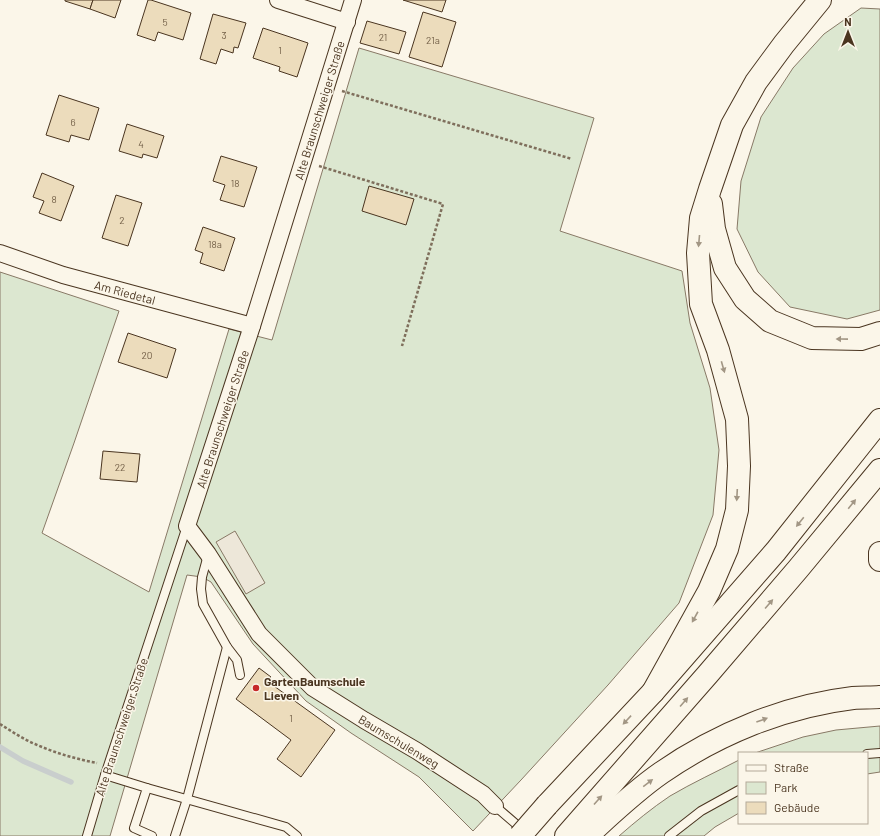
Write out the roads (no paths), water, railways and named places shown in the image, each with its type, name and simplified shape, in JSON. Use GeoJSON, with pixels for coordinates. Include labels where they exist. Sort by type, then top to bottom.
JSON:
{"type":"FeatureCollection","features":[{"type":"Feature","properties":{"kind":"highway"},"geometry":{"type":"LineString","coordinates":[[653,692],[709,591],[727,549],[737,510],[739,466],[738,419],[718,350],[701,304],[698,253],[701,218],[732,125],[756,82],[784,44],[820,0]]}},
{"type":"Feature","properties":{"kind":"highway"},"geometry":{"type":"LineString","coordinates":[[710,189],[714,229],[725,268],[745,300],[770,320],[812,338],[861,339],[880,333]]}},
{"type":"Feature","properties":{"kind":"highway"},"geometry":{"type":"LineString","coordinates":[[850,459],[880,404]]}},
{"type":"Feature","properties":{"kind":"highway"},"geometry":{"type":"LineString","coordinates":[[520,836],[546,805],[653,692],[776,551],[880,420]]}},
{"type":"Feature","properties":{"kind":"highway"},"geometry":{"type":"LineString","coordinates":[[575,834],[880,470]]}},
{"type":"Feature","properties":{"kind":"highway"},"geometry":{"type":"LineString","coordinates":[[880,553],[880,560]]}},
{"type":"Feature","properties":{"kind":"highway"},"geometry":{"type":"LineString","coordinates":[[575,834],[661,773],[732,733],[761,720],[793,710],[853,698],[880,697]]}},
{"type":"Feature","properties":{"kind":"street"},"geometry":{"type":"LineString","coordinates":[[278,0],[347,22]]}},
{"type":"Feature","properties":{"kind":"street","name":"Alte Braunschweiger Straße"},"geometry":{"type":"LineString","coordinates":[[187,526],[252,326],[353,0]]}},
{"type":"Feature","properties":{"kind":"street","name":"Am Riedetal"},"geometry":{"type":"LineString","coordinates":[[0,253],[63,275],[252,326]]}},
{"type":"Feature","properties":{"kind":"street","name":"Baumschulenweg"},"geometry":{"type":"LineString","coordinates":[[187,526],[208,554],[259,634],[313,688],[417,751],[483,794],[495,806]]}},
{"type":"Feature","properties":{"kind":"lane","name":"Alte Braunschweiger Straße"},"geometry":{"type":"LineString","coordinates":[[87,836],[105,775],[187,526]]}},
{"type":"Feature","properties":{"kind":"lane"},"geometry":{"type":"LineString","coordinates":[[208,554],[202,578],[201,589],[203,604],[227,647],[237,660],[240,675]]}},
{"type":"Feature","properties":{"kind":"lane"},"geometry":{"type":"LineString","coordinates":[[175,836],[187,799],[227,647]]}},
{"type":"Feature","properties":{"kind":"lane"},"geometry":{"type":"LineString","coordinates":[[868,754],[880,753]]}},
{"type":"Feature","properties":{"kind":"lane"},"geometry":{"type":"LineString","coordinates":[[105,775],[286,827],[297,836]]}},
{"type":"Feature","properties":{"kind":"lane"},"geometry":{"type":"LineString","coordinates":[[148,788],[134,828],[152,836]]}},
{"type":"Feature","properties":{"kind":"lane"},"geometry":{"type":"LineString","coordinates":[[669,836],[701,811],[738,791]]}},
{"type":"Feature","properties":{"kind":"lane"},"geometry":{"type":"LineString","coordinates":[[495,806],[530,836]]}},
{"type":"Feature","properties":{"kind":"waterway"},"geometry":{"type":"LineString","coordinates":[[0,747],[23,761],[71,782]]}},
{"type":"Feature","properties":{"kind":"place","name":"GartenBaumschule Lieven"},"geometry":{"type":"Point","coordinates":[256,688]}}]}
